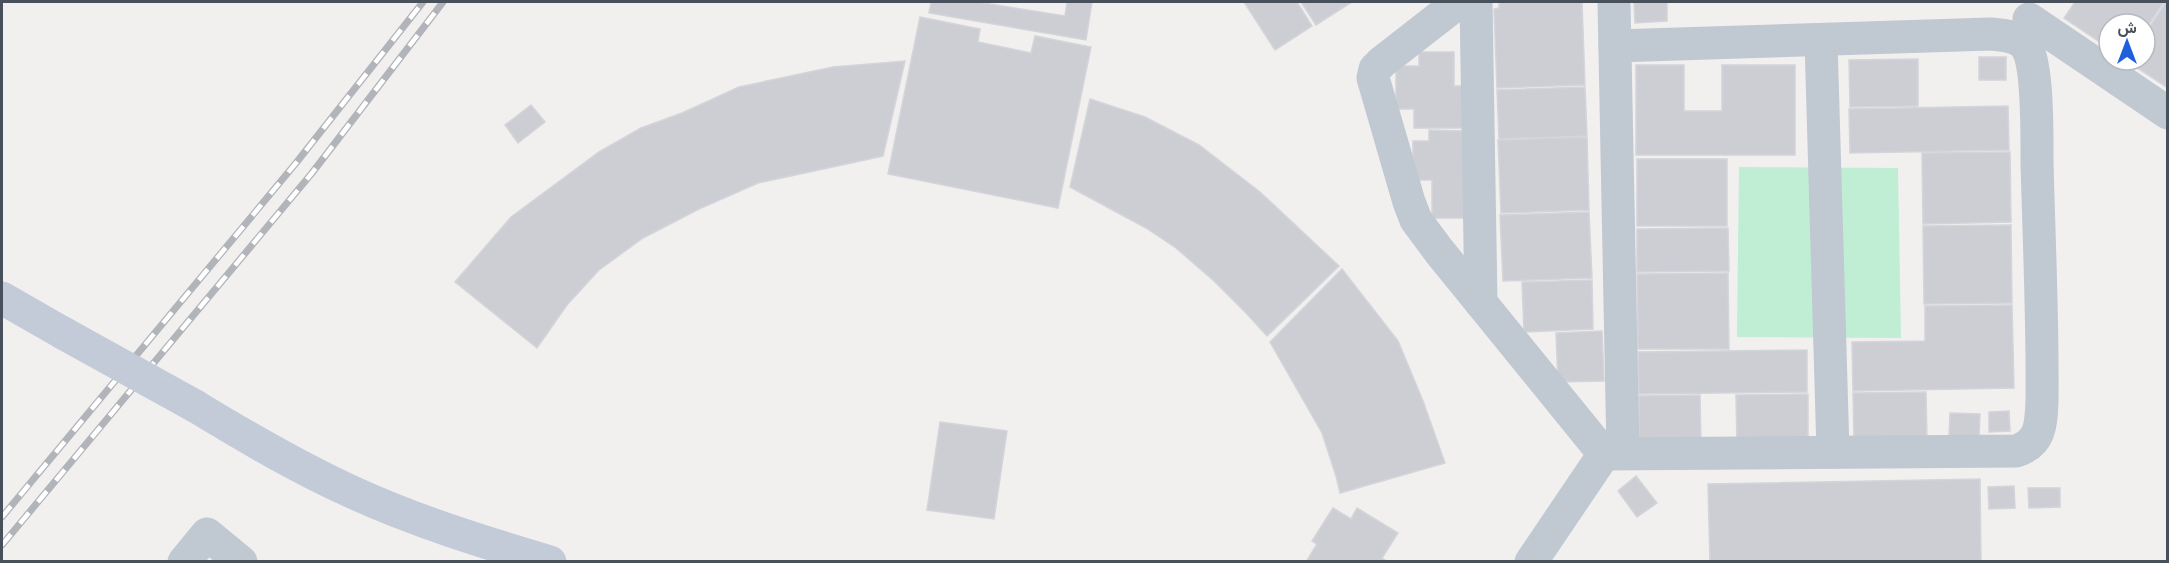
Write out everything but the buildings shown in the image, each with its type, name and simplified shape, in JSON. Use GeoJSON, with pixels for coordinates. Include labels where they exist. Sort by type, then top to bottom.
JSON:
{"type":"FeatureCollection","features":[{"type":"Feature","properties":{"kind":"street"},"geometry":{"type":"LineString","coordinates":[[1458,2],[1375,69],[1373,78],[1401,181],[1416,220],[1438,251],[1613,454],[2016,451],[2028,447],[2036,436],[2041,421],[2043,370],[2036,117],[2031,58],[2026,46],[2030,20]]}},
{"type":"Feature","properties":{"kind":"street"},"geometry":{"type":"LineString","coordinates":[[1476,2],[1481,303]]}},
{"type":"Feature","properties":{"kind":"street"},"geometry":{"type":"LineString","coordinates":[[1531,561],[1613,454],[1614,2]]}},
{"type":"Feature","properties":{"kind":"street"},"geometry":{"type":"LineString","coordinates":[[1615,46],[2006,35],[2030,20]]}},
{"type":"Feature","properties":{"kind":"street"},"geometry":{"type":"LineString","coordinates":[[2030,20],[2168,113]]}},
{"type":"Feature","properties":{"kind":"street"},"geometry":{"type":"LineString","coordinates":[[1821,40],[1833,452]]}},
{"type":"Feature","properties":{"kind":"street"},"geometry":{"type":"LineString","coordinates":[[2,298],[195,406],[291,463],[354,493],[478,540],[550,561]]}},
{"type":"Feature","properties":{"kind":"street"},"geometry":{"type":"LineString","coordinates":[[184,561],[207,534],[241,561]]}},
{"type":"Feature","properties":{"kind":"green space"},"geometry":{"type":"Polygon","coordinates":[[[1739,167],[1898,168],[1901,338],[1737,337],[1739,167]]]}},
{"type":"Feature","properties":{"kind":"railway"},"geometry":{"type":"LineString","coordinates":[[2,517],[296,163],[423,2]]}},
{"type":"Feature","properties":{"kind":"railway"},"geometry":{"type":"LineString","coordinates":[[2,545],[312,173],[443,2]]}}]}
